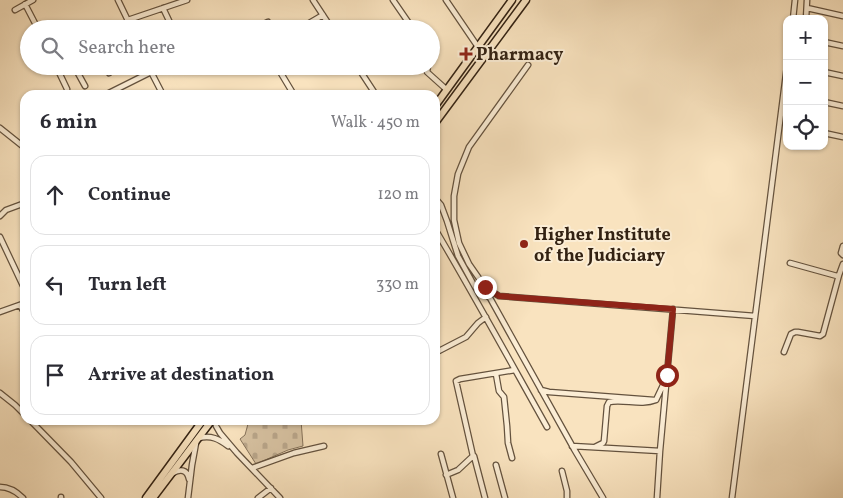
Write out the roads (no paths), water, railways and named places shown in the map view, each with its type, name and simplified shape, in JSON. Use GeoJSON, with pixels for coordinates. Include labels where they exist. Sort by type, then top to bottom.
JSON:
{"type":"FeatureCollection","features":[{"type":"Feature","properties":{"kind":"highway"},"geometry":{"type":"LineString","coordinates":[[440,99],[512,0]]}},
{"type":"Feature","properties":{"kind":"highway"},"geometry":{"type":"LineString","coordinates":[[440,116],[526,0]]}},
{"type":"Feature","properties":{"kind":"highway"},"geometry":{"type":"LineString","coordinates":[[146,498],[199,425]]}},
{"type":"Feature","properties":{"kind":"highway"},"geometry":{"type":"LineString","coordinates":[[153,498],[208,425]]}},
{"type":"Feature","properties":{"kind":"street"},"geometry":{"type":"LineString","coordinates":[[15,10],[33,0]]}},
{"type":"Feature","properties":{"kind":"street"},"geometry":{"type":"LineString","coordinates":[[118,0],[128,20],[187,0]]}},
{"type":"Feature","properties":{"kind":"street"},"geometry":{"type":"LineString","coordinates":[[313,0],[326,20]]}},
{"type":"Feature","properties":{"kind":"street"},"geometry":{"type":"LineString","coordinates":[[393,0],[406,20]]}},
{"type":"Feature","properties":{"kind":"street"},"geometry":{"type":"LineString","coordinates":[[446,0],[478,48]]}},
{"type":"Feature","properties":{"kind":"street"},"geometry":{"type":"LineString","coordinates":[[793,15],[795,0]]}},
{"type":"Feature","properties":{"kind":"street"},"geometry":{"type":"LineString","coordinates":[[806,0],[806,15]]}},
{"type":"Feature","properties":{"kind":"street"},"geometry":{"type":"LineString","coordinates":[[25,4],[33,20]]}},
{"type":"Feature","properties":{"kind":"street"},"geometry":{"type":"LineString","coordinates":[[163,8],[168,20]]}},
{"type":"Feature","properties":{"kind":"street"},"geometry":{"type":"LineString","coordinates":[[806,8],[843,16]]}},
{"type":"Feature","properties":{"kind":"street"},"geometry":{"type":"LineString","coordinates":[[314,20],[323,15]]}},
{"type":"Feature","properties":{"kind":"street"},"geometry":{"type":"LineString","coordinates":[[828,43],[843,46]]}},
{"type":"Feature","properties":{"kind":"street"},"geometry":{"type":"LineString","coordinates":[[528,65],[470,147],[458,174],[454,196],[454,220],[459,243],[469,264],[485,287],[499,296],[755,316]]}},
{"type":"Feature","properties":{"kind":"street"},"geometry":{"type":"LineString","coordinates":[[828,73],[843,76]]}},
{"type":"Feature","properties":{"kind":"street"},"geometry":{"type":"LineString","coordinates":[[60,75],[67,89]]}},
{"type":"Feature","properties":{"kind":"street"},"geometry":{"type":"LineString","coordinates":[[79,75],[85,86]]}},
{"type":"Feature","properties":{"kind":"street"},"geometry":{"type":"LineString","coordinates":[[115,90],[145,75]]}},
{"type":"Feature","properties":{"kind":"street"},"geometry":{"type":"LineString","coordinates":[[153,75],[160,90]]}},
{"type":"Feature","properties":{"kind":"street"},"geometry":{"type":"LineString","coordinates":[[282,75],[291,90]]}},
{"type":"Feature","properties":{"kind":"street"},"geometry":{"type":"LineString","coordinates":[[363,75],[373,90]]}},
{"type":"Feature","properties":{"kind":"street"},"geometry":{"type":"LineString","coordinates":[[430,75],[447,90]]}},
{"type":"Feature","properties":{"kind":"street"},"geometry":{"type":"LineString","coordinates":[[732,498],[783,97]]}},
{"type":"Feature","properties":{"kind":"street"},"geometry":{"type":"LineString","coordinates":[[828,103],[843,106]]}},
{"type":"Feature","properties":{"kind":"street"},"geometry":{"type":"LineString","coordinates":[[0,128],[20,142]]}},
{"type":"Feature","properties":{"kind":"street"},"geometry":{"type":"LineString","coordinates":[[828,134],[843,137]]}},
{"type":"Feature","properties":{"kind":"street"},"geometry":{"type":"LineString","coordinates":[[0,216],[6,210],[20,205]]}},
{"type":"Feature","properties":{"kind":"street"},"geometry":{"type":"LineString","coordinates":[[440,205],[458,256],[475,287],[490,298],[603,498]]}},
{"type":"Feature","properties":{"kind":"street"},"geometry":{"type":"LineString","coordinates":[[0,237],[20,279]]}},
{"type":"Feature","properties":{"kind":"street"},"geometry":{"type":"LineString","coordinates":[[440,238],[547,427]]}},
{"type":"Feature","properties":{"kind":"street"},"geometry":{"type":"LineString","coordinates":[[843,246],[841,253],[843,255]]}},
{"type":"Feature","properties":{"kind":"street"},"geometry":{"type":"LineString","coordinates":[[790,263],[834,276],[839,275]]}},
{"type":"Feature","properties":{"kind":"street"},"geometry":{"type":"LineString","coordinates":[[784,352],[791,334],[795,332],[820,336],[823,334],[843,264]]}},
{"type":"Feature","properties":{"kind":"street"},"geometry":{"type":"LineString","coordinates":[[0,312],[20,305]]}},
{"type":"Feature","properties":{"kind":"street"},"geometry":{"type":"LineString","coordinates":[[657,498],[673,309]]}},
{"type":"Feature","properties":{"kind":"street"},"geometry":{"type":"LineString","coordinates":[[440,350],[466,337],[486,317]]}},
{"type":"Feature","properties":{"kind":"street"},"geometry":{"type":"LineString","coordinates":[[485,498],[456,381],[514,370]]}},
{"type":"Feature","properties":{"kind":"street"},"geometry":{"type":"LineString","coordinates":[[496,374],[498,388],[501,395],[504,396],[508,443],[512,458]]}},
{"type":"Feature","properties":{"kind":"street"},"geometry":{"type":"LineString","coordinates":[[595,447],[604,441],[608,402],[648,403],[656,400],[667,375]]}},
{"type":"Feature","properties":{"kind":"street"},"geometry":{"type":"LineString","coordinates":[[541,390],[656,400]]}},
{"type":"Feature","properties":{"kind":"street"},"geometry":{"type":"LineString","coordinates":[[0,392],[20,410]]}},
{"type":"Feature","properties":{"kind":"street"},"geometry":{"type":"LineString","coordinates":[[35,425],[71,462],[101,498]]}},
{"type":"Feature","properties":{"kind":"street"},"geometry":{"type":"LineString","coordinates":[[216,425],[220,433],[237,453],[280,498]]}},
{"type":"Feature","properties":{"kind":"street"},"geometry":{"type":"LineString","coordinates":[[188,498],[189,480],[197,440],[207,437],[217,438],[237,453]]}},
{"type":"Feature","properties":{"kind":"street"},"geometry":{"type":"LineString","coordinates":[[252,468],[294,453],[324,446]]}},
{"type":"Feature","properties":{"kind":"street"},"geometry":{"type":"LineString","coordinates":[[572,446],[660,451]]}},
{"type":"Feature","properties":{"kind":"street"},"geometry":{"type":"LineString","coordinates":[[441,454],[454,498]]}},
{"type":"Feature","properties":{"kind":"street"},"geometry":{"type":"LineString","coordinates":[[446,475],[458,470],[473,458],[473,454]]}},
{"type":"Feature","properties":{"kind":"street"},"geometry":{"type":"LineString","coordinates":[[496,465],[505,498]]}},
{"type":"Feature","properties":{"kind":"street"},"geometry":{"type":"LineString","coordinates":[[171,474],[182,470],[187,473],[189,480]]}},
{"type":"Feature","properties":{"kind":"street"},"geometry":{"type":"LineString","coordinates":[[562,471],[568,491],[567,498]]}},
{"type":"Feature","properties":{"kind":"street"},"geometry":{"type":"LineString","coordinates":[[0,487],[9,488],[22,498]]}},
{"type":"Feature","properties":{"kind":"street"},"geometry":{"type":"LineString","coordinates":[[258,498],[271,488]]}},
{"type":"Feature","properties":{"kind":"place","name":"Pharmacy"},"geometry":{"type":"Point","coordinates":[466,54]}},
{"type":"Feature","properties":{"kind":"place","name":"Higher Institute of the Judiciary"},"geometry":{"type":"Point","coordinates":[524,244]}}]}
